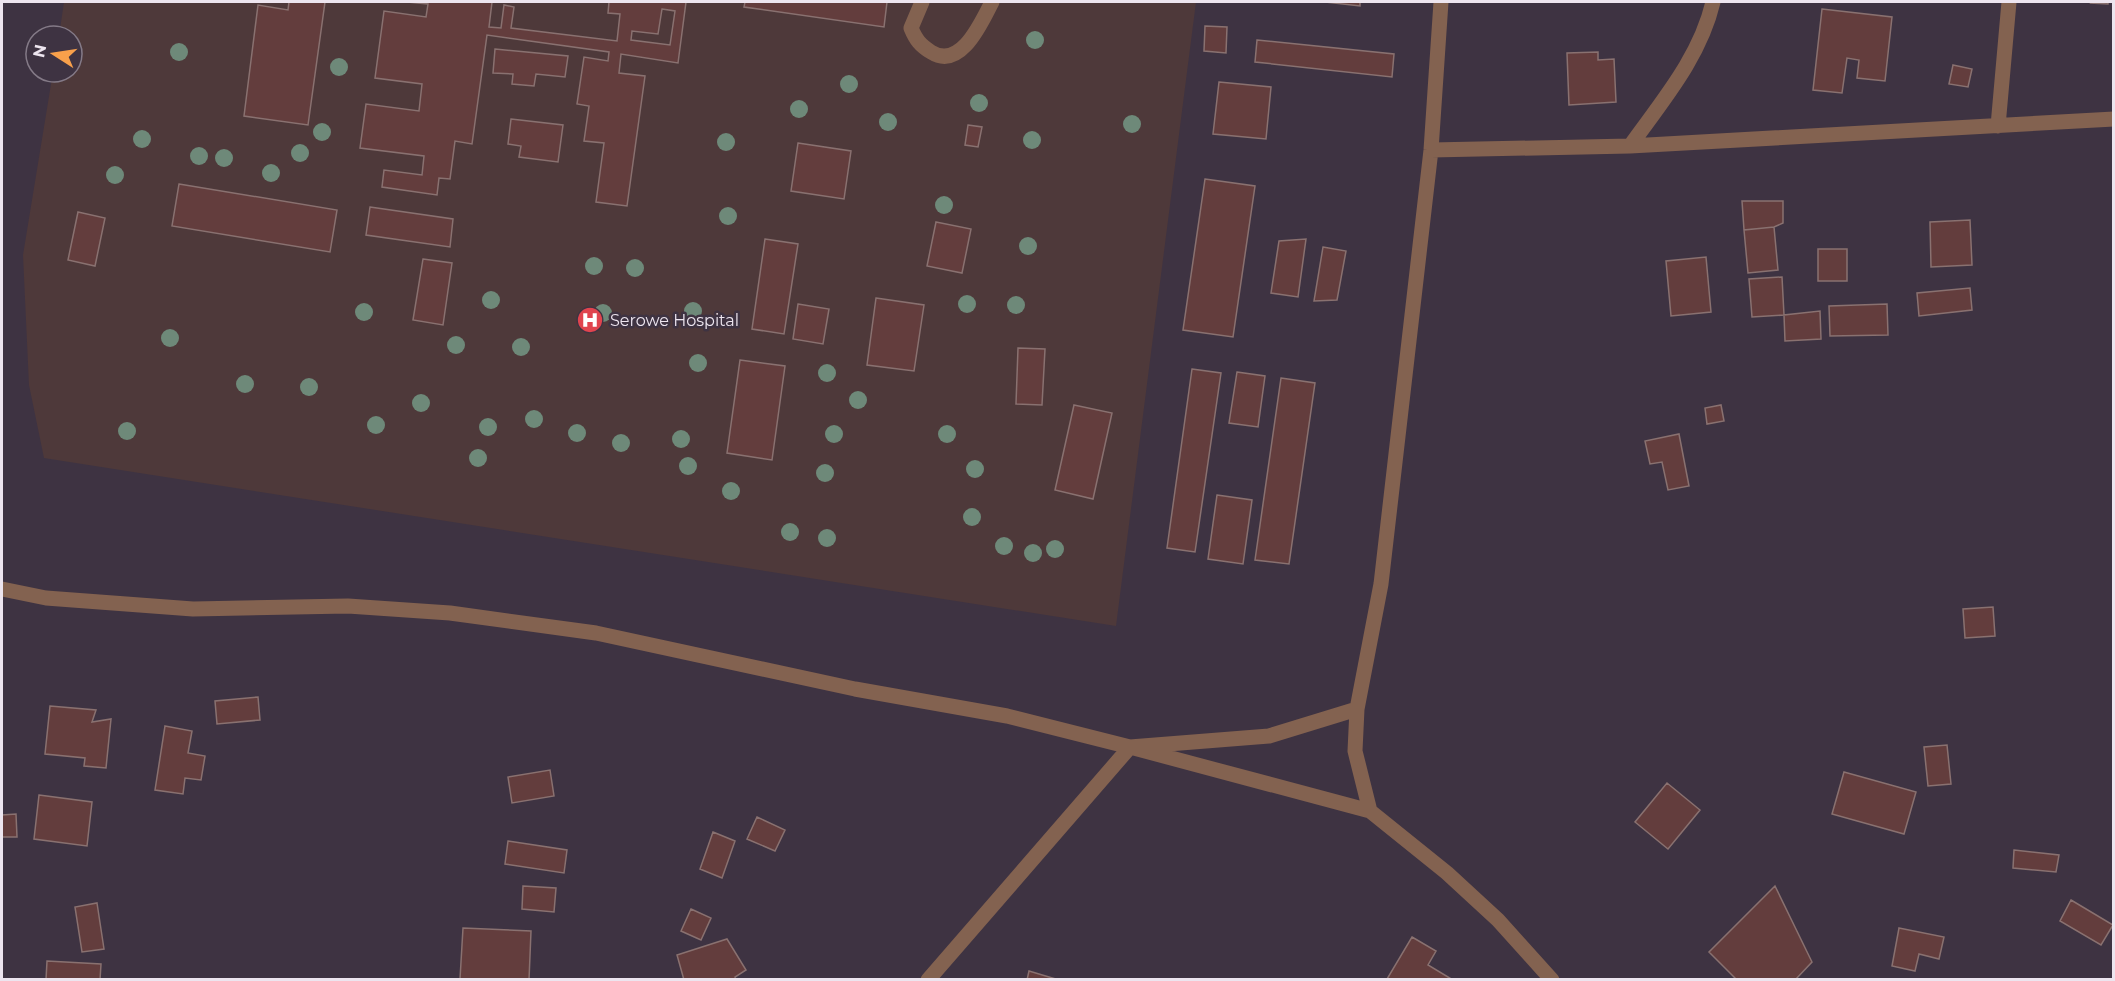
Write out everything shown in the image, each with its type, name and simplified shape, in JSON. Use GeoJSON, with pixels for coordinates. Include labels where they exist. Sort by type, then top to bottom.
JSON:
{"type":"FeatureCollection","features":[{"type":"Feature","properties":{"kind":"street"},"geometry":{"type":"LineString","coordinates":[[922,2],[911,28],[920,46],[936,55],[944,56],[964,47],[979,28],[992,2]]}},
{"type":"Feature","properties":{"kind":"street"},"geometry":{"type":"LineString","coordinates":[[1370,811],[1356,752],[1357,709],[1381,584],[1431,150],[1441,2]]}},
{"type":"Feature","properties":{"kind":"street"},"geometry":{"type":"LineString","coordinates":[[1630,146],[1689,63],[1707,26],[1713,2]]}},
{"type":"Feature","properties":{"kind":"street"},"geometry":{"type":"LineString","coordinates":[[1998,126],[2009,2]]}},
{"type":"Feature","properties":{"kind":"street"},"geometry":{"type":"LineString","coordinates":[[1431,150],[1630,146],[2114,119]]}},
{"type":"Feature","properties":{"kind":"street"},"geometry":{"type":"LineString","coordinates":[[2,590],[46,598],[193,609],[348,606],[427,611],[596,633],[855,689],[1007,716],[1370,811],[1447,873],[1538,963],[1552,980]]}},
{"type":"Feature","properties":{"kind":"street"},"geometry":{"type":"LineString","coordinates":[[928,980],[1130,747],[1269,736],[1357,709]]}},
{"type":"Feature","properties":{"kind":"street"},"geometry":{"type":"LineString","coordinates":[[1537,980],[1538,963]]}},
{"type":"Feature","properties":{"kind":"shaded area","name":"Serowe Hospital"},"geometry":{"type":"Polygon","coordinates":[[[64,2],[1196,2],[1116,626],[44,458],[29,385],[23,255],[51,84],[84,84],[84,24],[61,24],[64,2]]]}},
{"type":"Feature","properties":{"kind":"building"},"geometry":{"type":"Polygon","coordinates":[[[289,2],[325,2],[308,125],[244,116],[258,5],[288,10],[289,2]]]}},
{"type":"Feature","properties":{"kind":"building"},"geometry":{"type":"Polygon","coordinates":[[[407,2],[492,2],[489,27],[501,28],[504,5],[514,7],[511,28],[617,41],[620,14],[608,13],[609,2],[686,2],[678,63],[621,54],[619,73],[645,76],[627,206],[596,202],[604,143],[584,141],[589,106],[577,104],[584,57],[608,61],[609,52],[487,35],[472,144],[455,141],[450,179],[439,178],[437,195],[382,187],[384,170],[422,175],[424,156],[360,148],[366,104],[419,111],[422,84],[375,78],[384,11],[426,17],[428,4],[407,2]],[[662,9],[658,34],[632,31],[631,40],[670,45],[675,11],[662,9]]]}},
{"type":"Feature","properties":{"kind":"building"},"geometry":{"type":"Polygon","coordinates":[[[745,2],[887,2],[884,27],[744,7],[745,2]]]}},
{"type":"Feature","properties":{"kind":"building"},"geometry":{"type":"Polygon","coordinates":[[[1325,2],[1360,2],[1360,6],[1325,2]]]}},
{"type":"Feature","properties":{"kind":"building"},"geometry":{"type":"Polygon","coordinates":[[[2108,2],[2108,4],[2091,3],[2108,2]]]}},
{"type":"Feature","properties":{"kind":"building"},"geometry":{"type":"Polygon","coordinates":[[[1822,9],[1892,17],[1885,81],[1857,78],[1859,60],[1847,58],[1842,93],[1813,90],[1822,9]]]}},
{"type":"Feature","properties":{"kind":"building"},"geometry":{"type":"Polygon","coordinates":[[[1205,26],[1227,27],[1226,53],[1204,51],[1205,26]]]}},
{"type":"Feature","properties":{"kind":"building"},"geometry":{"type":"Polygon","coordinates":[[[1257,40],[1394,54],[1392,77],[1255,62],[1257,40]]]}},
{"type":"Feature","properties":{"kind":"building"},"geometry":{"type":"Polygon","coordinates":[[[495,49],[568,56],[565,77],[536,74],[534,86],[512,84],[513,74],[493,73],[495,49]]]}},
{"type":"Feature","properties":{"kind":"building"},"geometry":{"type":"Polygon","coordinates":[[[1598,52],[1598,60],[1614,59],[1616,102],[1569,105],[1567,53],[1598,52]]]}},
{"type":"Feature","properties":{"kind":"building"},"geometry":{"type":"Polygon","coordinates":[[[1953,65],[1972,69],[1968,87],[1949,84],[1953,65]]]}},
{"type":"Feature","properties":{"kind":"building"},"geometry":{"type":"Polygon","coordinates":[[[1219,82],[1271,87],[1266,139],[1213,134],[1219,82]]]}},
{"type":"Feature","properties":{"kind":"building"},"geometry":{"type":"Polygon","coordinates":[[[511,119],[563,125],[558,162],[519,157],[521,146],[508,144],[511,119]]]}},
{"type":"Feature","properties":{"kind":"building"},"geometry":{"type":"Polygon","coordinates":[[[968,125],[982,127],[978,147],[965,145],[968,125]]]}},
{"type":"Feature","properties":{"kind":"building"},"geometry":{"type":"Polygon","coordinates":[[[798,143],[851,151],[844,199],[791,191],[798,143]]]}},
{"type":"Feature","properties":{"kind":"building"},"geometry":{"type":"Polygon","coordinates":[[[1205,179],[1255,186],[1233,337],[1183,330],[1205,179]]]}},
{"type":"Feature","properties":{"kind":"building"},"geometry":{"type":"Polygon","coordinates":[[[179,184],[337,210],[330,252],[172,226],[179,184]]]}},
{"type":"Feature","properties":{"kind":"building"},"geometry":{"type":"Polygon","coordinates":[[[1742,201],[1783,201],[1783,223],[1774,227],[1744,230],[1742,201]]]}},
{"type":"Feature","properties":{"kind":"building"},"geometry":{"type":"Polygon","coordinates":[[[370,207],[453,219],[450,247],[366,235],[370,207]]]}},
{"type":"Feature","properties":{"kind":"building"},"geometry":{"type":"Polygon","coordinates":[[[78,212],[105,218],[95,266],[68,260],[78,212]]]}},
{"type":"Feature","properties":{"kind":"building"},"geometry":{"type":"Polygon","coordinates":[[[1970,220],[1972,265],[1931,267],[1930,222],[1970,220]]]}},
{"type":"Feature","properties":{"kind":"building"},"geometry":{"type":"Polygon","coordinates":[[[936,222],[971,229],[962,273],[927,266],[936,222]]]}},
{"type":"Feature","properties":{"kind":"building"},"geometry":{"type":"Polygon","coordinates":[[[1774,227],[1778,270],[1748,273],[1744,230],[1774,227]]]}},
{"type":"Feature","properties":{"kind":"building"},"geometry":{"type":"Polygon","coordinates":[[[765,239],[798,244],[784,334],[752,329],[765,239]]]}},
{"type":"Feature","properties":{"kind":"building"},"geometry":{"type":"Polygon","coordinates":[[[1306,239],[1298,297],[1271,293],[1279,241],[1306,239]]]}},
{"type":"Feature","properties":{"kind":"building"},"geometry":{"type":"Polygon","coordinates":[[[1323,247],[1346,251],[1337,300],[1314,301],[1323,247]]]}},
{"type":"Feature","properties":{"kind":"building"},"geometry":{"type":"Polygon","coordinates":[[[1818,249],[1847,249],[1847,281],[1818,281],[1818,249]]]}},
{"type":"Feature","properties":{"kind":"building"},"geometry":{"type":"Polygon","coordinates":[[[1706,257],[1711,312],[1671,316],[1666,261],[1706,257]]]}},
{"type":"Feature","properties":{"kind":"building"},"geometry":{"type":"Polygon","coordinates":[[[423,259],[452,263],[443,325],[413,320],[423,259]]]}},
{"type":"Feature","properties":{"kind":"building"},"geometry":{"type":"Polygon","coordinates":[[[1782,277],[1784,315],[1752,317],[1749,279],[1782,277]]]}},
{"type":"Feature","properties":{"kind":"building"},"geometry":{"type":"Polygon","coordinates":[[[1970,288],[1972,310],[1919,316],[1917,293],[1970,288]]]}},
{"type":"Feature","properties":{"kind":"building"},"geometry":{"type":"Polygon","coordinates":[[[876,298],[924,305],[914,371],[867,365],[876,298]]]}},
{"type":"Feature","properties":{"kind":"building"},"geometry":{"type":"Polygon","coordinates":[[[798,304],[829,309],[823,344],[793,339],[798,304]]]}},
{"type":"Feature","properties":{"kind":"building"},"geometry":{"type":"Polygon","coordinates":[[[1887,304],[1888,335],[1830,336],[1829,306],[1887,304]]]}},
{"type":"Feature","properties":{"kind":"building"},"geometry":{"type":"Polygon","coordinates":[[[1820,311],[1821,339],[1785,341],[1784,315],[1820,311]]]}},
{"type":"Feature","properties":{"kind":"building"},"geometry":{"type":"Polygon","coordinates":[[[1018,348],[1045,349],[1042,405],[1016,404],[1018,348]]]}},
{"type":"Feature","properties":{"kind":"building"},"geometry":{"type":"Polygon","coordinates":[[[740,360],[785,366],[772,460],[727,453],[740,360]]]}},
{"type":"Feature","properties":{"kind":"building"},"geometry":{"type":"Polygon","coordinates":[[[1192,369],[1221,373],[1195,552],[1167,548],[1192,369]]]}},
{"type":"Feature","properties":{"kind":"building"},"geometry":{"type":"Polygon","coordinates":[[[1237,372],[1265,376],[1258,427],[1229,423],[1237,372]]]}},
{"type":"Feature","properties":{"kind":"building"},"geometry":{"type":"Polygon","coordinates":[[[1281,378],[1315,383],[1289,564],[1255,560],[1281,378]]]}},
{"type":"Feature","properties":{"kind":"building"},"geometry":{"type":"Polygon","coordinates":[[[1074,405],[1112,413],[1093,499],[1055,490],[1074,405]]]}},
{"type":"Feature","properties":{"kind":"building"},"geometry":{"type":"Polygon","coordinates":[[[1721,405],[1724,421],[1707,424],[1705,408],[1721,405]]]}},
{"type":"Feature","properties":{"kind":"building"},"geometry":{"type":"Polygon","coordinates":[[[1679,434],[1689,486],[1668,490],[1662,462],[1650,464],[1645,441],[1679,434]]]}},
{"type":"Feature","properties":{"kind":"building"},"geometry":{"type":"Polygon","coordinates":[[[1217,495],[1252,500],[1243,564],[1208,559],[1217,495]]]}},
{"type":"Feature","properties":{"kind":"building"},"geometry":{"type":"Polygon","coordinates":[[[1993,607],[1995,636],[1965,638],[1963,609],[1993,607]]]}},
{"type":"Feature","properties":{"kind":"building"},"geometry":{"type":"Polygon","coordinates":[[[258,697],[260,720],[217,724],[215,701],[258,697]]]}},
{"type":"Feature","properties":{"kind":"building"},"geometry":{"type":"Polygon","coordinates":[[[50,706],[96,710],[92,722],[111,719],[106,768],[84,766],[85,758],[45,754],[50,706]]]}},
{"type":"Feature","properties":{"kind":"building"},"geometry":{"type":"Polygon","coordinates":[[[165,726],[192,731],[188,753],[205,756],[201,780],[185,778],[183,794],[155,790],[165,726]]]}},
{"type":"Feature","properties":{"kind":"building"},"geometry":{"type":"Polygon","coordinates":[[[1947,745],[1951,784],[1928,786],[1924,747],[1947,745]]]}},
{"type":"Feature","properties":{"kind":"building"},"geometry":{"type":"Polygon","coordinates":[[[550,770],[554,796],[512,803],[508,777],[550,770]]]}},
{"type":"Feature","properties":{"kind":"building"},"geometry":{"type":"Polygon","coordinates":[[[1844,772],[1916,792],[1904,834],[1832,814],[1844,772]]]}},
{"type":"Feature","properties":{"kind":"building"},"geometry":{"type":"Polygon","coordinates":[[[1667,783],[1700,810],[1668,849],[1635,822],[1667,783]]]}},
{"type":"Feature","properties":{"kind":"building"},"geometry":{"type":"Polygon","coordinates":[[[39,795],[92,802],[87,846],[34,839],[39,795]]]}},
{"type":"Feature","properties":{"kind":"building"},"geometry":{"type":"Polygon","coordinates":[[[16,814],[17,837],[2,837],[2,815],[16,814]]]}},
{"type":"Feature","properties":{"kind":"building"},"geometry":{"type":"Polygon","coordinates":[[[757,817],[785,830],[775,851],[747,839],[757,817]]]}},
{"type":"Feature","properties":{"kind":"building"},"geometry":{"type":"Polygon","coordinates":[[[713,832],[735,841],[722,878],[700,869],[713,832]]]}},
{"type":"Feature","properties":{"kind":"building"},"geometry":{"type":"Polygon","coordinates":[[[508,841],[567,850],[564,873],[505,864],[508,841]]]}},
{"type":"Feature","properties":{"kind":"building"},"geometry":{"type":"Polygon","coordinates":[[[2014,850],[2059,855],[2056,872],[2013,868],[2014,850]]]}},
{"type":"Feature","properties":{"kind":"building"},"geometry":{"type":"Polygon","coordinates":[[[523,886],[556,888],[554,912],[522,909],[523,886]]]}},
{"type":"Feature","properties":{"kind":"building"},"geometry":{"type":"Polygon","coordinates":[[[1775,886],[1812,962],[1795,980],[1737,980],[1709,952],[1775,886]]]}},
{"type":"Feature","properties":{"kind":"building"},"geometry":{"type":"Polygon","coordinates":[[[2071,900],[2113,925],[2101,945],[2060,921],[2071,900]]]}},
{"type":"Feature","properties":{"kind":"building"},"geometry":{"type":"Polygon","coordinates":[[[97,903],[104,949],[82,952],[75,907],[97,903]]]}},
{"type":"Feature","properties":{"kind":"building"},"geometry":{"type":"Polygon","coordinates":[[[691,909],[711,918],[701,940],[681,931],[691,909]]]}},
{"type":"Feature","properties":{"kind":"building"},"geometry":{"type":"Polygon","coordinates":[[[463,928],[531,931],[529,980],[460,979],[463,928]]]}},
{"type":"Feature","properties":{"kind":"building"},"geometry":{"type":"Polygon","coordinates":[[[1899,928],[1944,937],[1939,959],[1919,954],[1915,971],[1892,966],[1899,928]]]}},
{"type":"Feature","properties":{"kind":"building"},"geometry":{"type":"Polygon","coordinates":[[[1412,937],[1436,951],[1428,965],[1453,980],[1387,979],[1412,937]]]}},
{"type":"Feature","properties":{"kind":"building"},"geometry":{"type":"Polygon","coordinates":[[[727,939],[746,970],[735,977],[736,980],[684,980],[677,955],[727,939]]]}},
{"type":"Feature","properties":{"kind":"building"},"geometry":{"type":"Polygon","coordinates":[[[47,961],[101,964],[100,980],[46,980],[47,961]]]}},
{"type":"Feature","properties":{"kind":"building"},"geometry":{"type":"Polygon","coordinates":[[[1029,971],[1059,980],[1027,980],[1029,971]]]}},
{"type":"Feature","properties":{"kind":"place","name":"Serowe Hospital"},"geometry":{"type":"Point","coordinates":[590,320]}}]}
